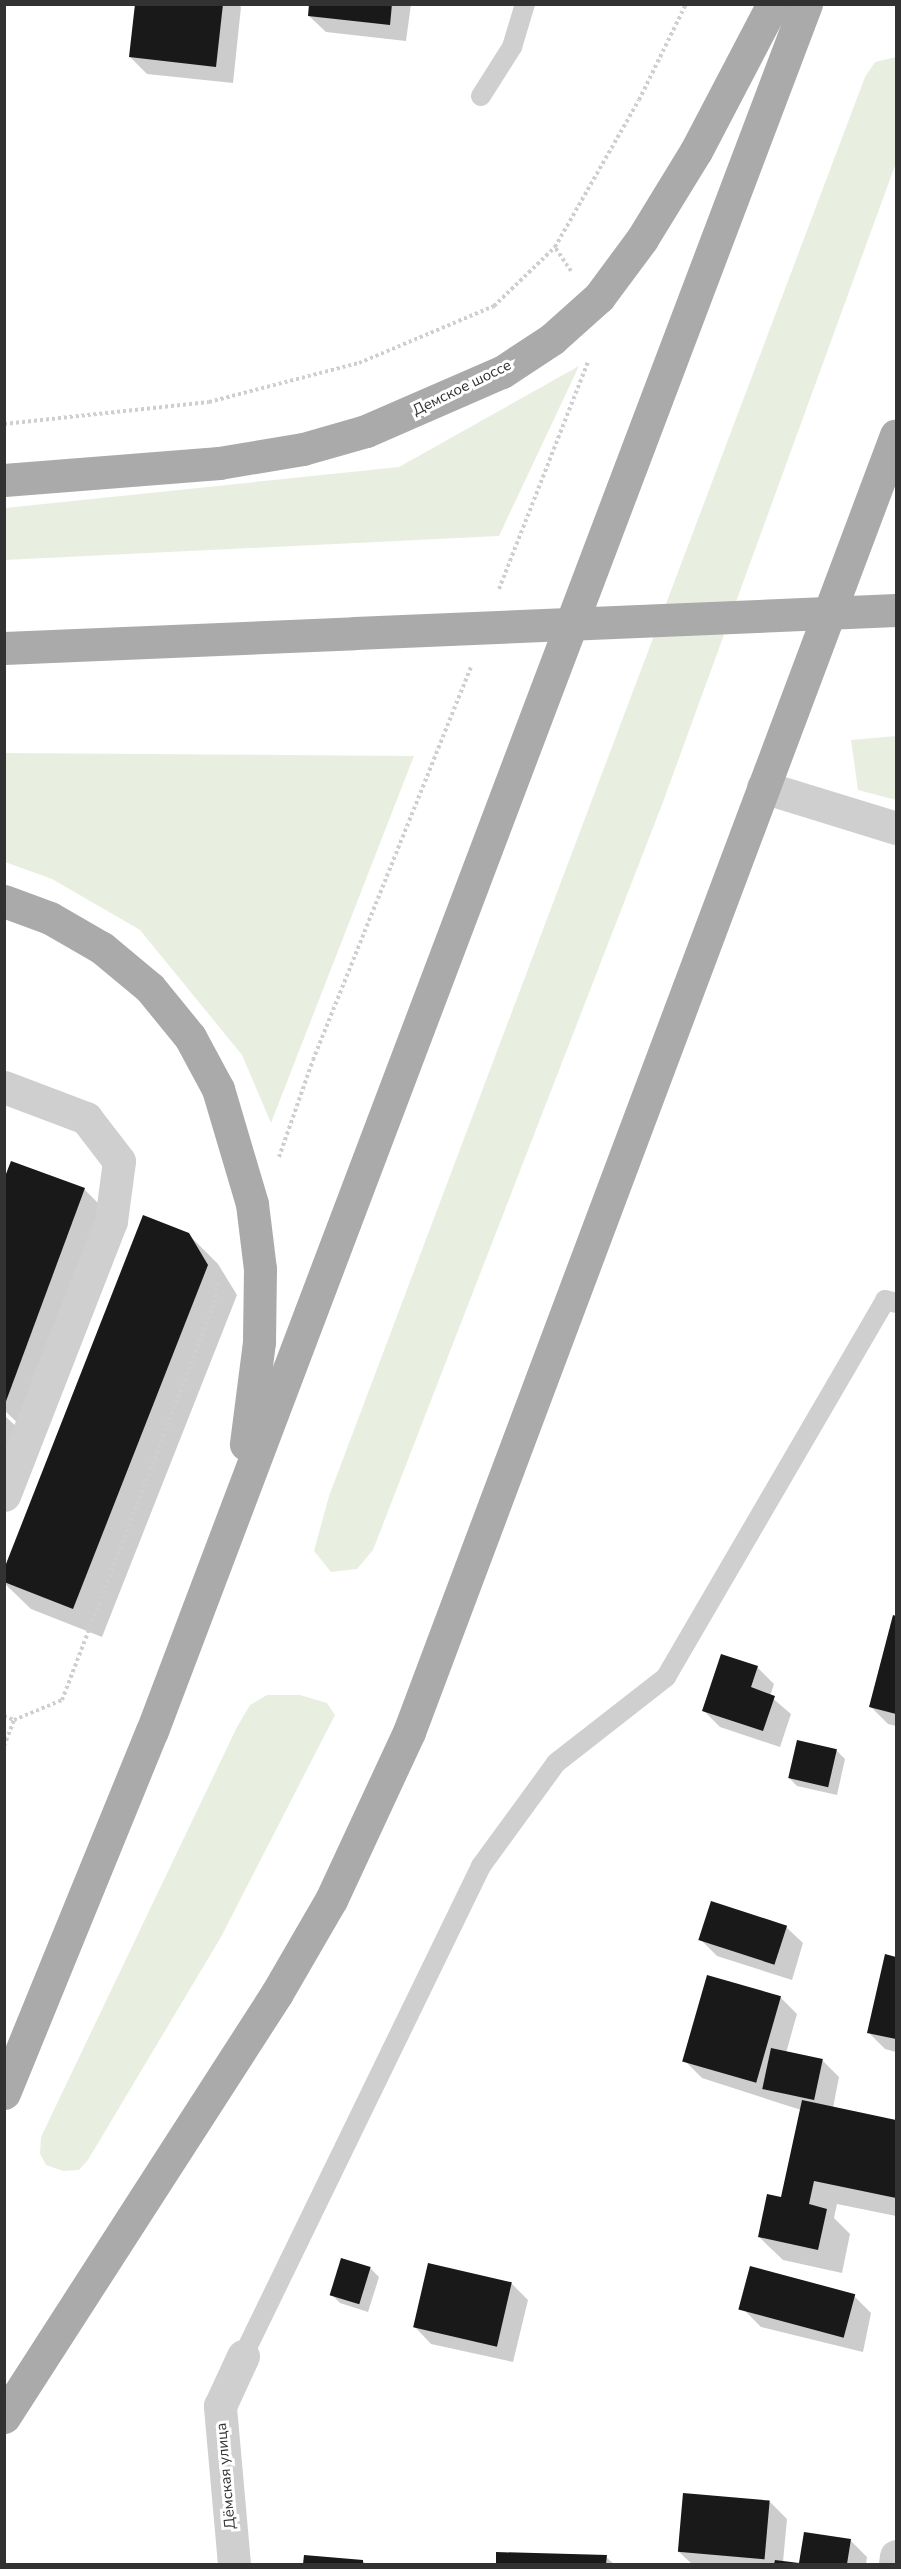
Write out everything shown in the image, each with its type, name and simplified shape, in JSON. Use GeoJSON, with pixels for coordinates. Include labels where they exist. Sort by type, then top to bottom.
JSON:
{"type":"FeatureCollection","features":[{"type":"Feature","properties":{"kind":"main road","name":"Демское шоссе"},"geometry":{"type":"LineString","coordinates":[[4,480],[219,463],[303,449],[366,431],[502,372],[552,339],[592,302],[642,239],[666,200],[773,4]]}},
{"type":"Feature","properties":{"kind":"main road"},"geometry":{"type":"LineString","coordinates":[[8,2076],[148,1740],[806,4]]}},
{"type":"Feature","properties":{"kind":"main road"},"geometry":{"type":"LineString","coordinates":[[4,2417],[277,1993],[331,1900],[409,1732],[897,435]]}},
{"type":"Feature","properties":{"kind":"main road"},"geometry":{"type":"LineString","coordinates":[[4,648],[897,610]]}},
{"type":"Feature","properties":{"kind":"main road"},"geometry":{"type":"LineString","coordinates":[[4,901],[50,918],[102,948],[150,988],[190,1038],[218,1089],[246,1177],[260,1269],[259,1342],[235,1512]]}},
{"type":"Feature","properties":{"kind":"street"},"geometry":{"type":"LineString","coordinates":[[763,788],[897,828]]}},
{"type":"Feature","properties":{"kind":"street"},"geometry":{"type":"LineString","coordinates":[[4,1087],[86,1118],[119,1161],[111,1221],[4,1495]]}},
{"type":"Feature","properties":{"kind":"street","name":"Дёмская улица"},"geometry":{"type":"LineString","coordinates":[[234,2565],[220,2406],[243,2356]]}},
{"type":"Feature","properties":{"kind":"street"},"geometry":{"type":"LineString","coordinates":[[895,2565],[897,2556]]}},
{"type":"Feature","properties":{"kind":"lane"},"geometry":{"type":"LineString","coordinates":[[481,96],[512,47],[525,4]]}},
{"type":"Feature","properties":{"kind":"lane"},"geometry":{"type":"LineString","coordinates":[[243,2356],[481,1866],[556,1763],[666,1677],[885,1300],[897,1303]]}},
{"type":"Feature","properties":{"kind":"path"},"geometry":{"type":"LineString","coordinates":[[4,424],[208,402],[359,363],[494,306],[555,247],[639,100],[686,4]]}},
{"type":"Feature","properties":{"kind":"path"},"geometry":{"type":"LineString","coordinates":[[555,247],[592,302]]}},
{"type":"Feature","properties":{"kind":"path"},"geometry":{"type":"LineString","coordinates":[[497,595],[591,354]]}},
{"type":"Feature","properties":{"kind":"path"},"geometry":{"type":"LineString","coordinates":[[246,1177],[273,1173],[313,1059],[447,735],[474,659]]}},
{"type":"Feature","properties":{"kind":"path"},"geometry":{"type":"LineString","coordinates":[[4,1716],[14,1720],[62,1700],[214,1303],[220,1273]]}},
{"type":"Feature","properties":{"kind":"path"},"geometry":{"type":"LineString","coordinates":[[4,1746],[14,1720]]}},
{"type":"Feature","properties":{"kind":"green space"},"geometry":{"type":"Polygon","coordinates":[[[896,57],[896,163],[663,802],[373,1550],[357,1569],[331,1572],[314,1551],[329,1496],[865,77],[875,62],[896,57]]]}},
{"type":"Feature","properties":{"kind":"green space"},"geometry":{"type":"Polygon","coordinates":[[[579,366],[499,536],[5,560],[5,508],[399,467],[579,366]]]}},
{"type":"Feature","properties":{"kind":"green space"},"geometry":{"type":"Polygon","coordinates":[[[896,736],[896,800],[858,790],[851,740],[896,736]]]}},
{"type":"Feature","properties":{"kind":"green space"},"geometry":{"type":"Polygon","coordinates":[[[4,753],[414,756],[271,1123],[242,1055],[140,930],[52,879],[5,862],[4,753]]]}},
{"type":"Feature","properties":{"kind":"green space"},"geometry":{"type":"Polygon","coordinates":[[[267,1695],[300,1695],[327,1703],[335,1715],[221,1937],[88,2160],[79,2170],[63,2171],[46,2165],[40,2154],[41,2137],[237,1727],[250,1705],[267,1695]]]}},
{"type":"Feature","properties":{"kind":"building"},"geometry":{"type":"Polygon","coordinates":[[[135,4],[223,4],[216,67],[129,57],[135,4]]]}},
{"type":"Feature","properties":{"kind":"building"},"geometry":{"type":"Polygon","coordinates":[[[309,4],[392,4],[390,25],[308,16],[309,4]]]}},
{"type":"Feature","properties":{"kind":"building"},"geometry":{"type":"Polygon","coordinates":[[[11,1161],[85,1188],[5,1404],[4,1179],[11,1161]]]}},
{"type":"Feature","properties":{"kind":"building"},"geometry":{"type":"Polygon","coordinates":[[[143,1215],[189,1233],[208,1265],[73,1609],[4,1582],[4,1569],[143,1215]]]}},
{"type":"Feature","properties":{"kind":"building"},"geometry":{"type":"Polygon","coordinates":[[[893,1615],[896,1616],[896,1714],[869,1707],[893,1615]]]}},
{"type":"Feature","properties":{"kind":"building"},"geometry":{"type":"Polygon","coordinates":[[[721,1654],[758,1666],[751,1687],[775,1696],[763,1731],[702,1711],[721,1654]]]}},
{"type":"Feature","properties":{"kind":"building"},"geometry":{"type":"Polygon","coordinates":[[[797,1740],[837,1749],[828,1787],[788,1778],[797,1740]]]}},
{"type":"Feature","properties":{"kind":"building"},"geometry":{"type":"Polygon","coordinates":[[[711,1901],[787,1926],[774,1965],[698,1940],[711,1901]]]}},
{"type":"Feature","properties":{"kind":"building"},"geometry":{"type":"Polygon","coordinates":[[[885,1954],[896,1957],[896,2039],[867,2033],[885,1954]]]}},
{"type":"Feature","properties":{"kind":"building"},"geometry":{"type":"Polygon","coordinates":[[[707,1975],[781,1996],[756,2083],[682,2062],[707,1975]]]}},
{"type":"Feature","properties":{"kind":"building"},"geometry":{"type":"Polygon","coordinates":[[[771,2048],[823,2059],[814,2100],[762,2089],[771,2048]]]}},
{"type":"Feature","properties":{"kind":"building"},"geometry":{"type":"Polygon","coordinates":[[[802,2100],[896,2120],[896,2198],[814,2181],[809,2204],[827,2209],[818,2250],[758,2237],[767,2194],[781,2197],[802,2100]]]}},
{"type":"Feature","properties":{"kind":"building"},"geometry":{"type":"Polygon","coordinates":[[[341,2258],[371,2267],[359,2304],[330,2295],[341,2258]]]}},
{"type":"Feature","properties":{"kind":"building"},"geometry":{"type":"Polygon","coordinates":[[[428,2263],[512,2282],[497,2347],[413,2327],[428,2263]]]}},
{"type":"Feature","properties":{"kind":"building"},"geometry":{"type":"Polygon","coordinates":[[[750,2266],[855,2294],[844,2338],[738,2309],[750,2266]]]}},
{"type":"Feature","properties":{"kind":"building"},"geometry":{"type":"Polygon","coordinates":[[[683,2493],[770,2501],[765,2559],[678,2552],[683,2493]]]}},
{"type":"Feature","properties":{"kind":"building"},"geometry":{"type":"Polygon","coordinates":[[[804,2532],[851,2539],[847,2564],[774,2564],[775,2560],[799,2563],[804,2532]]]}},
{"type":"Feature","properties":{"kind":"building"},"geometry":{"type":"Polygon","coordinates":[[[496,2552],[607,2555],[606,2564],[496,2564],[496,2552]]]}},
{"type":"Feature","properties":{"kind":"building"},"geometry":{"type":"Polygon","coordinates":[[[304,2555],[363,2560],[363,2564],[303,2564],[304,2555]]]}}]}
